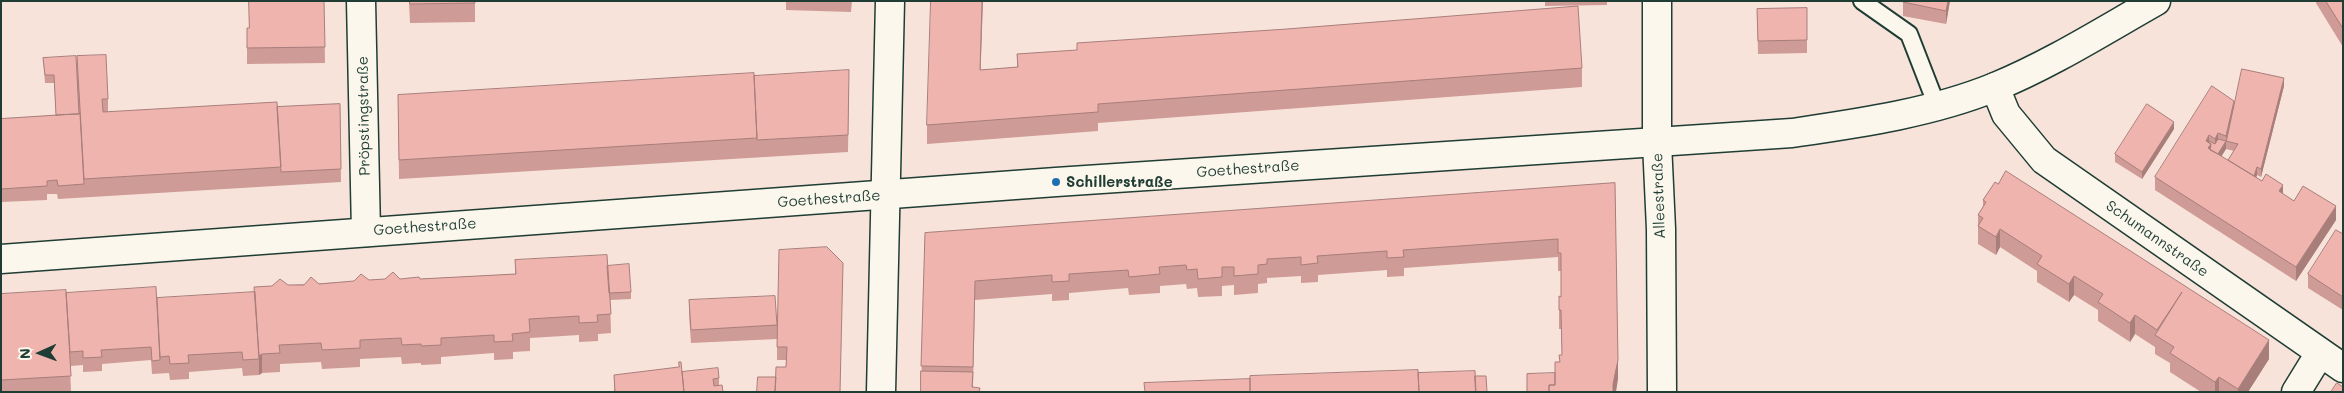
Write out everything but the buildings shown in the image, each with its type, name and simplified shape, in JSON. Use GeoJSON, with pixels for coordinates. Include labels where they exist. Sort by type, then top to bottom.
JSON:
{"type":"FeatureCollection","features":[{"type":"Feature","properties":{"kind":"main road","name":"Pröpstingstraße"},"geometry":{"type":"LineString","coordinates":[[361,1],[366,232]]}},
{"type":"Feature","properties":{"kind":"main road"},"geometry":{"type":"LineString","coordinates":[[881,392],[890,1]]}},
{"type":"Feature","properties":{"kind":"main road","name":"Alleestraße"},"geometry":{"type":"LineString","coordinates":[[1657,1],[1657,143],[1661,229],[1662,392]]}},
{"type":"Feature","properties":{"kind":"main road","name":"Goethestraße"},"geometry":{"type":"LineString","coordinates":[[1,259],[885,195],[1792,134],[1859,123],[1937,106],[1995,87],[2057,57],[2156,1]]}},
{"type":"Feature","properties":{"kind":"main road","name":"Schumannstraße"},"geometry":{"type":"LineString","coordinates":[[1995,87],[2006,114],[2044,160],[2343,368]]}},
{"type":"Feature","properties":{"kind":"main road"},"geometry":{"type":"LineString","coordinates":[[2296,392],[2320,353]]}},
{"type":"Feature","properties":{"kind":"lane"},"geometry":{"type":"LineString","coordinates":[[1862,1],[1909,34],[1937,106]]}},
{"type":"Feature","properties":{"kind":"place","name":"Schillerstraße"},"geometry":{"type":"Point","coordinates":[1056,182]}}]}
